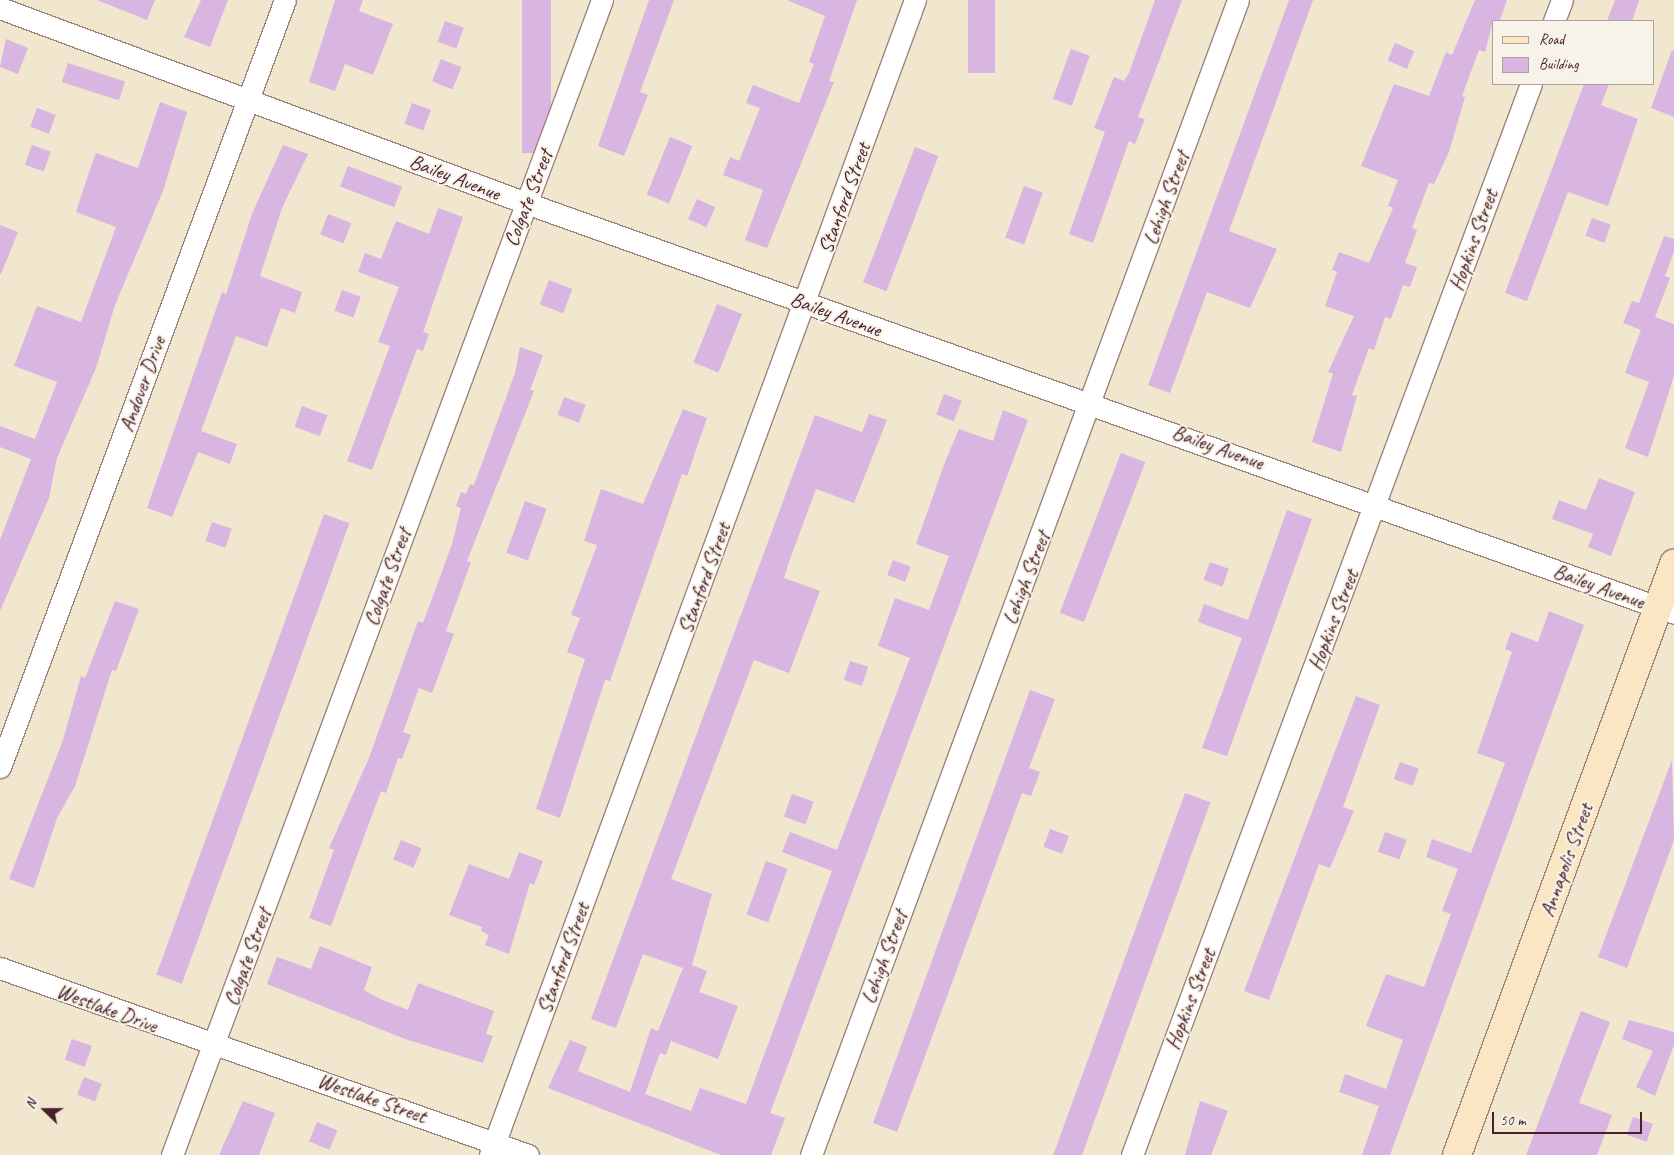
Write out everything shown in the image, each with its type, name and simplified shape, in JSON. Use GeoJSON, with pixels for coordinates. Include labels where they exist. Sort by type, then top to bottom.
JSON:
{"type":"FeatureCollection","features":[{"type":"Feature","properties":{"kind":"street","name":"Andover Drive"},"geometry":{"type":"LineString","coordinates":[[0,768],[286,0]]}},
{"type":"Feature","properties":{"kind":"street","name":"Colgate Street"},"geometry":{"type":"LineString","coordinates":[[172,1155],[215,1044],[602,0]]}},
{"type":"Feature","properties":{"kind":"street","name":"Stanford Street"},"geometry":{"type":"LineString","coordinates":[[493,1149],[806,303],[915,0]]}},
{"type":"Feature","properties":{"kind":"street","name":"Lehigh Street"},"geometry":{"type":"LineString","coordinates":[[810,1155],[1090,406],[1238,0]]}},
{"type":"Feature","properties":{"kind":"street"},"geometry":{"type":"LineString","coordinates":[[1554,20],[1562,0]]}},
{"type":"Feature","properties":{"kind":"street","name":"Bailey Avenue"},"geometry":{"type":"LineString","coordinates":[[0,8],[248,98],[526,204],[1090,406],[1376,504],[1666,610]]}},
{"type":"Feature","properties":{"kind":"street","name":"Hopkins Street"},"geometry":{"type":"LineString","coordinates":[[1132,1155],[1531,85]]}},
{"type":"Feature","properties":{"kind":"street","name":"Annapolis Street"},"geometry":{"type":"LineString","coordinates":[[1457,1155],[1666,610],[1674,564]]}},
{"type":"Feature","properties":{"kind":"street","name":"Westlake Drive"},"geometry":{"type":"LineString","coordinates":[[0,968],[215,1044]]}},
{"type":"Feature","properties":{"kind":"street","name":"Westlake Street"},"geometry":{"type":"LineString","coordinates":[[215,1044],[493,1149],[528,1155]]}},
{"type":"Feature","properties":{"kind":"building"},"geometry":{"type":"Polygon","coordinates":[[[97,0],[155,0],[147,20],[97,0]]]}},
{"type":"Feature","properties":{"kind":"building"},"geometry":{"type":"Polygon","coordinates":[[[201,0],[228,0],[210,47],[184,37],[201,0]]]}},
{"type":"Feature","properties":{"kind":"building"},"geometry":{"type":"Polygon","coordinates":[[[335,0],[363,0],[359,11],[393,24],[373,75],[345,64],[335,91],[309,82],[335,0]]]}},
{"type":"Feature","properties":{"kind":"building"},"geometry":{"type":"Polygon","coordinates":[[[522,0],[551,0],[551,153],[522,153],[522,0]]]}},
{"type":"Feature","properties":{"kind":"building"},"geometry":{"type":"Polygon","coordinates":[[[649,0],[674,0],[640,92],[648,95],[624,156],[598,146],[649,0]]]}},
{"type":"Feature","properties":{"kind":"building"},"geometry":{"type":"Polygon","coordinates":[[[787,0],[857,0],[829,81],[834,82],[767,248],[745,240],[763,190],[723,175],[730,157],[739,161],[760,108],[746,103],[753,85],[799,103],[814,64],[809,62],[825,16],[787,0]]]}},
{"type":"Feature","properties":{"kind":"building"},"geometry":{"type":"Polygon","coordinates":[[[968,0],[995,0],[995,73],[968,73],[968,0]]]}},
{"type":"Feature","properties":{"kind":"building"},"geometry":{"type":"Polygon","coordinates":[[[1155,0],[1182,0],[1138,117],[1145,119],[1135,144],[1129,141],[1093,243],[1069,234],[1105,132],[1094,128],[1114,77],[1124,81],[1129,73],[1155,0]]]}},
{"type":"Feature","properties":{"kind":"building"},"geometry":{"type":"Polygon","coordinates":[[[1289,0],[1313,0],[1229,231],[1277,249],[1250,308],[1207,292],[1170,393],[1148,385],[1289,0]]]}},
{"type":"Feature","properties":{"kind":"building"},"geometry":{"type":"Polygon","coordinates":[[[1475,0],[1507,0],[1500,20],[1492,20],[1485,52],[1479,50],[1462,96],[1465,97],[1449,152],[1434,184],[1429,183],[1412,228],[1417,230],[1405,263],[1417,267],[1410,287],[1403,285],[1391,319],[1385,317],[1374,350],[1369,348],[1352,395],[1357,396],[1341,452],[1312,442],[1333,374],[1328,372],[1354,316],[1325,306],[1337,272],[1332,270],[1339,252],[1369,263],[1393,208],[1388,206],[1398,180],[1361,166],[1394,84],[1429,96],[1446,52],[1452,55],[1475,0]]]}},
{"type":"Feature","properties":{"kind":"building"},"geometry":{"type":"Polygon","coordinates":[[[1615,0],[1639,0],[1632,20],[1607,20],[1615,0]]]}},
{"type":"Feature","properties":{"kind":"building"},"geometry":{"type":"Polygon","coordinates":[[[445,21],[464,28],[456,49],[437,42],[445,21]]]}},
{"type":"Feature","properties":{"kind":"building"},"geometry":{"type":"Polygon","coordinates":[[[6,39],[28,48],[18,74],[0,67],[6,39]]]}},
{"type":"Feature","properties":{"kind":"building"},"geometry":{"type":"Polygon","coordinates":[[[1395,43],[1414,51],[1407,69],[1388,60],[1395,43]]]}},
{"type":"Feature","properties":{"kind":"building"},"geometry":{"type":"Polygon","coordinates":[[[1071,49],[1090,56],[1072,106],[1053,99],[1071,49]]]}},
{"type":"Feature","properties":{"kind":"building"},"geometry":{"type":"Polygon","coordinates":[[[1672,50],[1674,51],[1674,117],[1651,108],[1672,50]]]}},
{"type":"Feature","properties":{"kind":"building"},"geometry":{"type":"Polygon","coordinates":[[[441,59],[461,67],[452,89],[432,81],[441,59]]]}},
{"type":"Feature","properties":{"kind":"building"},"geometry":{"type":"Polygon","coordinates":[[[68,63],[125,82],[119,101],[62,82],[68,63]]]}},
{"type":"Feature","properties":{"kind":"building"},"geometry":{"type":"Polygon","coordinates":[[[1584,85],[1609,85],[1601,105],[1638,119],[1608,206],[1568,192],[1527,301],[1505,293],[1584,85]]]}},
{"type":"Feature","properties":{"kind":"building"},"geometry":{"type":"Polygon","coordinates":[[[160,102],[187,112],[163,191],[115,305],[96,368],[57,458],[49,498],[0,611],[0,540],[31,459],[0,447],[0,426],[35,439],[57,382],[14,366],[37,306],[81,322],[116,227],[76,212],[89,172],[96,153],[138,168],[160,102]]]}},
{"type":"Feature","properties":{"kind":"building"},"geometry":{"type":"Polygon","coordinates":[[[412,103],[431,110],[423,131],[404,124],[412,103]]]}},
{"type":"Feature","properties":{"kind":"building"},"geometry":{"type":"Polygon","coordinates":[[[37,108],[56,115],[49,134],[30,127],[37,108]]]}},
{"type":"Feature","properties":{"kind":"building"},"geometry":{"type":"Polygon","coordinates":[[[670,137],[692,146],[669,203],[647,194],[670,137]]]}},
{"type":"Feature","properties":{"kind":"building"},"geometry":{"type":"Polygon","coordinates":[[[32,145],[51,152],[44,172],[25,165],[32,145]]]}},
{"type":"Feature","properties":{"kind":"building"},"geometry":{"type":"Polygon","coordinates":[[[283,145],[308,154],[282,208],[260,276],[302,292],[295,313],[281,308],[267,347],[236,336],[201,431],[237,444],[230,464],[198,452],[172,517],[147,508],[222,292],[226,294],[252,214],[283,145]]]}},
{"type":"Feature","properties":{"kind":"building"},"geometry":{"type":"Polygon","coordinates":[[[915,147],[938,156],[886,291],[863,282],[915,147]]]}},
{"type":"Feature","properties":{"kind":"building"},"geometry":{"type":"Polygon","coordinates":[[[348,166],[402,187],[394,207],[340,187],[348,166]]]}},
{"type":"Feature","properties":{"kind":"building"},"geometry":{"type":"Polygon","coordinates":[[[1024,186],[1043,193],[1024,245],[1005,238],[1024,186]]]}},
{"type":"Feature","properties":{"kind":"building"},"geometry":{"type":"Polygon","coordinates":[[[697,199],[715,207],[706,227],[688,219],[697,199]]]}},
{"type":"Feature","properties":{"kind":"building"},"geometry":{"type":"Polygon","coordinates":[[[438,208],[463,217],[423,332],[429,334],[423,351],[417,349],[372,470],[347,461],[390,346],[378,342],[399,287],[358,272],[365,253],[381,259],[396,221],[429,234],[438,208]]]}},
{"type":"Feature","properties":{"kind":"building"},"geometry":{"type":"Polygon","coordinates":[[[328,214],[351,223],[343,243],[320,235],[328,214]]]}},
{"type":"Feature","properties":{"kind":"building"},"geometry":{"type":"Polygon","coordinates":[[[1592,218],[1611,225],[1604,243],[1586,236],[1592,218]]]}},
{"type":"Feature","properties":{"kind":"building"},"geometry":{"type":"Polygon","coordinates":[[[0,225],[18,232],[1,274],[0,274],[0,225]]]}},
{"type":"Feature","properties":{"kind":"building"},"geometry":{"type":"Polygon","coordinates":[[[1664,236],[1674,239],[1674,251],[1665,276],[1670,278],[1655,317],[1674,324],[1674,376],[1648,457],[1625,448],[1649,382],[1625,373],[1641,330],[1623,323],[1632,301],[1639,303],[1664,236]]]}},
{"type":"Feature","properties":{"kind":"building"},"geometry":{"type":"Polygon","coordinates":[[[549,280],[572,289],[563,313],[540,304],[549,280]]]}},
{"type":"Feature","properties":{"kind":"building"},"geometry":{"type":"Polygon","coordinates":[[[342,290],[361,297],[353,318],[334,311],[342,290]]]}},
{"type":"Feature","properties":{"kind":"building"},"geometry":{"type":"Polygon","coordinates":[[[717,304],[742,314],[718,373],[693,362],[717,304]]]}},
{"type":"Feature","properties":{"kind":"building"},"geometry":{"type":"Polygon","coordinates":[[[520,347],[543,355],[530,390],[534,391],[467,561],[471,562],[446,631],[454,634],[432,693],[419,688],[403,732],[411,735],[402,759],[398,758],[386,793],[381,791],[331,926],[309,918],[334,850],[329,848],[369,758],[418,621],[423,623],[452,544],[461,508],[456,506],[461,492],[466,494],[470,484],[474,485],[515,373],[520,347]]]}},
{"type":"Feature","properties":{"kind":"building"},"geometry":{"type":"Polygon","coordinates":[[[944,394],[962,401],[954,421],[936,415],[944,394]]]}},
{"type":"Feature","properties":{"kind":"building"},"geometry":{"type":"Polygon","coordinates":[[[564,397],[586,405],[579,423],[558,415],[564,397]]]}},
{"type":"Feature","properties":{"kind":"building"},"geometry":{"type":"Polygon","coordinates":[[[302,406],[327,415],[320,436],[294,427],[302,406]]]}},
{"type":"Feature","properties":{"kind":"building"},"geometry":{"type":"Polygon","coordinates":[[[683,409],[707,418],[687,476],[682,474],[610,681],[605,680],[560,818],[536,809],[585,659],[567,652],[580,618],[571,615],[597,545],[584,541],[601,489],[643,504],[683,409]]]}},
{"type":"Feature","properties":{"kind":"building"},"geometry":{"type":"Polygon","coordinates":[[[1003,410],[1028,420],[770,1113],[785,1118],[771,1155],[721,1155],[548,1088],[570,1040],[587,1047],[578,1071],[630,1092],[651,1028],[658,1031],[683,968],[643,954],[616,1028],[591,1019],[815,415],[862,432],[869,414],[887,420],[854,503],[816,489],[784,578],[820,591],[789,673],[754,660],[671,879],[712,894],[692,965],[707,971],[699,992],[738,1006],[718,1059],[671,1041],[666,1055],[660,1053],[645,1094],[691,1111],[700,1088],[746,1104],[832,871],[782,852],[790,832],[837,850],[910,658],[878,646],[895,598],[929,610],[949,556],[916,544],[945,462],[959,429],[993,441],[1003,410]]]}},
{"type":"Feature","properties":{"kind":"building"},"geometry":{"type":"Polygon","coordinates":[[[1121,453],[1145,462],[1084,622],[1060,613],[1121,453]]]}},
{"type":"Feature","properties":{"kind":"building"},"geometry":{"type":"Polygon","coordinates":[[[1599,478],[1635,492],[1611,556],[1588,547],[1593,534],[1552,519],[1559,500],[1586,510],[1599,478]]]}},
{"type":"Feature","properties":{"kind":"building"},"geometry":{"type":"Polygon","coordinates":[[[525,501],[547,509],[528,561],[506,553],[525,501]]]}},
{"type":"Feature","properties":{"kind":"building"},"geometry":{"type":"Polygon","coordinates":[[[1287,510],[1312,519],[1227,756],[1202,748],[1242,638],[1198,622],[1204,604],[1248,620],[1287,510]]]}},
{"type":"Feature","properties":{"kind":"building"},"geometry":{"type":"Polygon","coordinates":[[[324,514],[349,523],[182,984],[156,974],[324,514]]]}},
{"type":"Feature","properties":{"kind":"building"},"geometry":{"type":"Polygon","coordinates":[[[212,522],[232,529],[225,548],[205,541],[212,522]]]}},
{"type":"Feature","properties":{"kind":"building"},"geometry":{"type":"Polygon","coordinates":[[[893,560],[911,567],[905,582],[887,575],[893,560]]]}},
{"type":"Feature","properties":{"kind":"building"},"geometry":{"type":"Polygon","coordinates":[[[1210,562],[1229,569],[1222,587],[1204,580],[1210,562]]]}},
{"type":"Feature","properties":{"kind":"building"},"geometry":{"type":"Polygon","coordinates":[[[115,601],[139,609],[116,671],[112,670],[75,786],[57,818],[34,888],[9,879],[63,740],[81,676],[85,678],[115,601]]]}},
{"type":"Feature","properties":{"kind":"building"},"geometry":{"type":"Polygon","coordinates":[[[1549,611],[1584,625],[1390,1155],[1362,1155],[1379,1106],[1339,1092],[1345,1074],[1386,1089],[1403,1040],[1366,1026],[1386,974],[1424,987],[1451,914],[1442,911],[1458,869],[1426,857],[1432,839],[1471,853],[1505,763],[1477,753],[1512,652],[1505,649],[1511,632],[1538,642],[1549,611]]]}},
{"type":"Feature","properties":{"kind":"building"},"geometry":{"type":"Polygon","coordinates":[[[850,661],[868,667],[862,686],[844,680],[850,661]]]}},
{"type":"Feature","properties":{"kind":"building"},"geometry":{"type":"Polygon","coordinates":[[[1030,690],[1055,699],[1029,768],[1040,772],[1031,796],[1022,793],[897,1132],[873,1123],[1030,690]]]}},
{"type":"Feature","properties":{"kind":"building"},"geometry":{"type":"Polygon","coordinates":[[[1356,696],[1380,705],[1343,807],[1354,811],[1330,868],[1319,864],[1269,1000],[1244,991],[1356,696]]]}},
{"type":"Feature","properties":{"kind":"building"},"geometry":{"type":"Polygon","coordinates":[[[1672,760],[1674,840],[1627,968],[1598,957],[1672,760]]]}},
{"type":"Feature","properties":{"kind":"building"},"geometry":{"type":"Polygon","coordinates":[[[1400,762],[1419,769],[1413,786],[1394,779],[1400,762]]]}},
{"type":"Feature","properties":{"kind":"building"},"geometry":{"type":"Polygon","coordinates":[[[1185,793],[1210,802],[1082,1155],[1053,1155],[1185,793]]]}},
{"type":"Feature","properties":{"kind":"building"},"geometry":{"type":"Polygon","coordinates":[[[792,794],[814,802],[805,824],[784,817],[792,794]]]}},
{"type":"Feature","properties":{"kind":"building"},"geometry":{"type":"Polygon","coordinates":[[[1050,829],[1069,836],[1062,854],[1044,847],[1050,829]]]}},
{"type":"Feature","properties":{"kind":"building"},"geometry":{"type":"Polygon","coordinates":[[[1385,832],[1407,840],[1399,860],[1378,852],[1385,832]]]}},
{"type":"Feature","properties":{"kind":"building"},"geometry":{"type":"Polygon","coordinates":[[[401,840],[421,848],[414,868],[393,859],[401,840]]]}},
{"type":"Feature","properties":{"kind":"building"},"geometry":{"type":"Polygon","coordinates":[[[519,852],[543,861],[534,885],[530,883],[509,954],[485,945],[489,935],[481,931],[482,927],[449,915],[469,864],[509,879],[519,852]]]}},
{"type":"Feature","properties":{"kind":"building"},"geometry":{"type":"Polygon","coordinates":[[[766,861],[788,869],[768,922],[747,915],[766,861]]]}},
{"type":"Feature","properties":{"kind":"building"},"geometry":{"type":"Polygon","coordinates":[[[320,946],[372,967],[364,990],[380,999],[408,1010],[418,983],[494,1011],[486,1034],[493,1036],[483,1063],[405,1039],[267,984],[277,957],[311,969],[320,946]]]}},
{"type":"Feature","properties":{"kind":"building"},"geometry":{"type":"Polygon","coordinates":[[[1581,1011],[1610,1022],[1579,1103],[1612,1115],[1597,1155],[1526,1155],[1581,1011]]]}},
{"type":"Feature","properties":{"kind":"building"},"geometry":{"type":"Polygon","coordinates":[[[1629,1020],[1674,1032],[1674,1045],[1655,1096],[1636,1087],[1653,1051],[1622,1039],[1629,1020]]]}},
{"type":"Feature","properties":{"kind":"building"},"geometry":{"type":"Polygon","coordinates":[[[72,1039],[92,1046],[85,1067],[65,1060],[72,1039]]]}},
{"type":"Feature","properties":{"kind":"building"},"geometry":{"type":"Polygon","coordinates":[[[84,1077],[102,1084],[95,1102],[77,1095],[84,1077]]]}},
{"type":"Feature","properties":{"kind":"building"},"geometry":{"type":"Polygon","coordinates":[[[243,1101],[275,1113],[259,1155],[219,1155],[243,1101]]]}},
{"type":"Feature","properties":{"kind":"building"},"geometry":{"type":"Polygon","coordinates":[[[1200,1101],[1228,1111],[1211,1155],[1185,1155],[1200,1101]]]}},
{"type":"Feature","properties":{"kind":"building"},"geometry":{"type":"Polygon","coordinates":[[[1633,1117],[1653,1124],[1647,1142],[1627,1135],[1633,1117]]]}},
{"type":"Feature","properties":{"kind":"building"},"geometry":{"type":"Polygon","coordinates":[[[317,1122],[337,1130],[330,1150],[309,1141],[317,1122]]]}}]}
